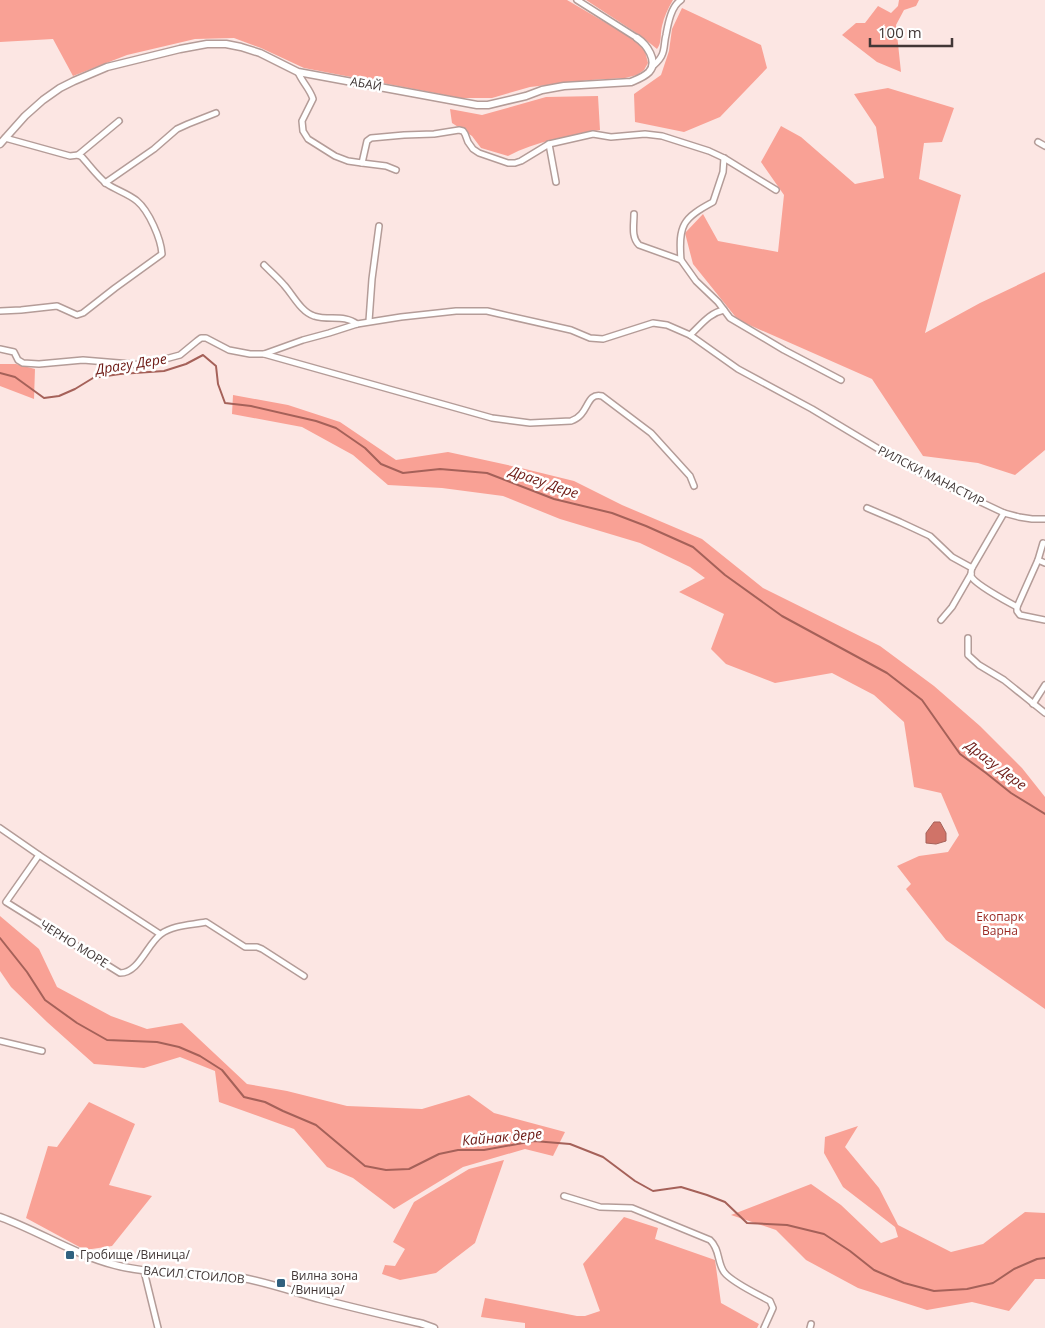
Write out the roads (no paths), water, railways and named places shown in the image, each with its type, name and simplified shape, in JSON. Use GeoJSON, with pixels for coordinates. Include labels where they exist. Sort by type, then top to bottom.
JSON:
{"type":"FeatureCollection","features":[{"type":"Feature","properties":{"kind":"street"},"geometry":{"type":"LineString","coordinates":[[577,0],[641,41],[651,54],[652,67]]}},
{"type":"Feature","properties":{"kind":"street"},"geometry":{"type":"LineString","coordinates":[[652,67],[662,55],[665,36],[673,10],[678,2],[682,0]]}},
{"type":"Feature","properties":{"kind":"street","name":"АБАЙ"},"geometry":{"type":"LineString","coordinates":[[0,144],[43,100],[74,81],[107,67],[180,48],[207,44],[241,46],[260,53],[298,72],[477,105],[488,105],[564,86],[631,82],[645,75],[652,67]]}},
{"type":"Feature","properties":{"kind":"street"},"geometry":{"type":"LineString","coordinates":[[298,72],[312,94],[313,99],[302,121],[303,131],[308,139],[335,156],[348,161],[386,166],[396,170]]}},
{"type":"Feature","properties":{"kind":"street"},"geometry":{"type":"LineString","coordinates":[[106,183],[154,149],[177,129],[216,113]]}},
{"type":"Feature","properties":{"kind":"street"},"geometry":{"type":"LineString","coordinates":[[6,138],[70,156],[78,155],[119,121]]}},
{"type":"Feature","properties":{"kind":"street"},"geometry":{"type":"LineString","coordinates":[[362,163],[367,141],[372,138],[434,134],[459,130],[463,131],[473,149],[479,153],[508,163],[514,163],[550,144],[593,134],[611,137],[644,134],[662,136],[709,151],[776,190]]}},
{"type":"Feature","properties":{"kind":"street"},"geometry":{"type":"LineString","coordinates":[[1038,142],[1045,146]]}},
{"type":"Feature","properties":{"kind":"street"},"geometry":{"type":"LineString","coordinates":[[550,144],[556,182]]}},
{"type":"Feature","properties":{"kind":"street"},"geometry":{"type":"LineString","coordinates":[[0,311],[57,306],[77,315],[83,313],[162,254],[154,226],[140,204],[106,183],[78,155]]}},
{"type":"Feature","properties":{"kind":"street"},"geometry":{"type":"LineString","coordinates":[[724,158],[723,172],[713,202],[696,211],[688,218],[682,231],[680,244],[681,260],[696,281],[718,302],[730,318],[784,350],[841,380]]}},
{"type":"Feature","properties":{"kind":"street"},"geometry":{"type":"LineString","coordinates":[[634,214],[634,235],[635,241],[639,245],[681,260]]}},
{"type":"Feature","properties":{"kind":"street"},"geometry":{"type":"LineString","coordinates":[[368,321],[379,226]]}},
{"type":"Feature","properties":{"kind":"street"},"geometry":{"type":"LineString","coordinates":[[264,265],[308,313],[320,317],[351,319],[357,324]]}},
{"type":"Feature","properties":{"kind":"street"},"geometry":{"type":"LineString","coordinates":[[690,335],[706,318],[717,311],[724,310]]}},
{"type":"Feature","properties":{"kind":"street","name":"РИЛСКИ МАНАСТИР"},"geometry":{"type":"LineString","coordinates":[[264,354],[303,340],[368,321],[456,311],[487,311],[571,330],[590,338],[603,339],[653,323],[667,324],[690,335],[738,369],[928,477],[1004,513],[1032,519],[1045,518]]}},
{"type":"Feature","properties":{"kind":"street"},"geometry":{"type":"LineString","coordinates":[[0,349],[14,352],[18,360],[23,363],[39,364],[83,360],[142,365],[180,355],[201,338],[206,338],[229,350],[250,354],[264,354],[492,418],[530,423],[578,419],[583,414],[591,398],[598,395],[602,396],[651,433],[690,476],[694,486]]}},
{"type":"Feature","properties":{"kind":"street"},"geometry":{"type":"LineString","coordinates":[[867,508],[930,536],[952,557],[972,568]]}},
{"type":"Feature","properties":{"kind":"street"},"geometry":{"type":"LineString","coordinates":[[941,620],[952,607],[1004,513]]}},
{"type":"Feature","properties":{"kind":"street"},"geometry":{"type":"LineString","coordinates":[[1017,609],[1038,560],[1043,543]]}},
{"type":"Feature","properties":{"kind":"street"},"geometry":{"type":"LineString","coordinates":[[1038,560],[1045,563]]}},
{"type":"Feature","properties":{"kind":"street"},"geometry":{"type":"LineString","coordinates":[[971,574],[973,579],[1017,609],[1023,616],[1045,620]]}},
{"type":"Feature","properties":{"kind":"street"},"geometry":{"type":"LineString","coordinates":[[968,638],[968,655],[979,665],[1004,680],[1045,713]]}},
{"type":"Feature","properties":{"kind":"street"},"geometry":{"type":"LineString","coordinates":[[1033,704],[1045,686]]}},
{"type":"Feature","properties":{"kind":"street"},"geometry":{"type":"LineString","coordinates":[[0,828],[39,856],[160,934],[178,927],[206,922],[245,947],[262,949],[304,976]]}},
{"type":"Feature","properties":{"kind":"street","name":"ЧЕРНО МОРЕ"},"geometry":{"type":"LineString","coordinates":[[39,856],[6,902],[120,973],[129,971],[160,934]]}},
{"type":"Feature","properties":{"kind":"street"},"geometry":{"type":"LineString","coordinates":[[0,1040],[42,1051]]}},
{"type":"Feature","properties":{"kind":"street"},"geometry":{"type":"LineString","coordinates":[[564,1196],[600,1207],[632,1208],[710,1240],[715,1244],[724,1272],[770,1301],[773,1308],[764,1328]]}},
{"type":"Feature","properties":{"kind":"street","name":"ВАСИЛ СТОИЛОВ"},"geometry":{"type":"LineString","coordinates":[[0,1217],[22,1225],[72,1249],[114,1265],[144,1271],[221,1275],[245,1279],[434,1328]]}},
{"type":"Feature","properties":{"kind":"street"},"geometry":{"type":"LineString","coordinates":[[144,1271],[158,1328]]}},
{"type":"Feature","properties":{"kind":"waterway","name":"Драгу Дере"},"geometry":{"type":"LineString","coordinates":[[0,373],[15,377],[44,398],[59,396],[93,378],[164,371],[186,364],[203,355],[216,366],[218,384],[225,403],[251,406],[316,421],[336,428],[365,448],[381,464],[403,473],[440,469],[487,473],[554,499],[612,513],[646,526],[693,547],[725,575],[782,616],[887,673],[922,700],[960,754],[1011,793],[1045,814]]}},
{"type":"Feature","properties":{"kind":"waterway","name":"Кайнак дере"},"geometry":{"type":"LineString","coordinates":[[0,938],[27,972],[45,1000],[77,1023],[107,1040],[157,1042],[179,1047],[200,1056],[222,1070],[244,1097],[265,1102],[316,1125],[365,1166],[386,1170],[409,1169],[439,1154],[458,1150],[484,1150],[534,1141],[570,1144],[603,1157],[635,1181],[653,1191],[681,1187],[725,1202],[747,1223],[787,1225],[824,1234],[874,1270],[904,1283],[934,1291],[967,1289],[993,1283],[1014,1269],[1037,1259],[1045,1258]]}},
{"type":"Feature","properties":{"kind":"place","name":"Гробище /Виница/"},"geometry":{"type":"Point","coordinates":[70,1255]}},
{"type":"Feature","properties":{"kind":"place","name":"Вилна зона /Виница/"},"geometry":{"type":"Point","coordinates":[281,1283]}},
{"type":"Feature","properties":{"kind":"park label","name":"Екопарк Варна"},"geometry":{"type":"Point","coordinates":[1000,924]}}]}
